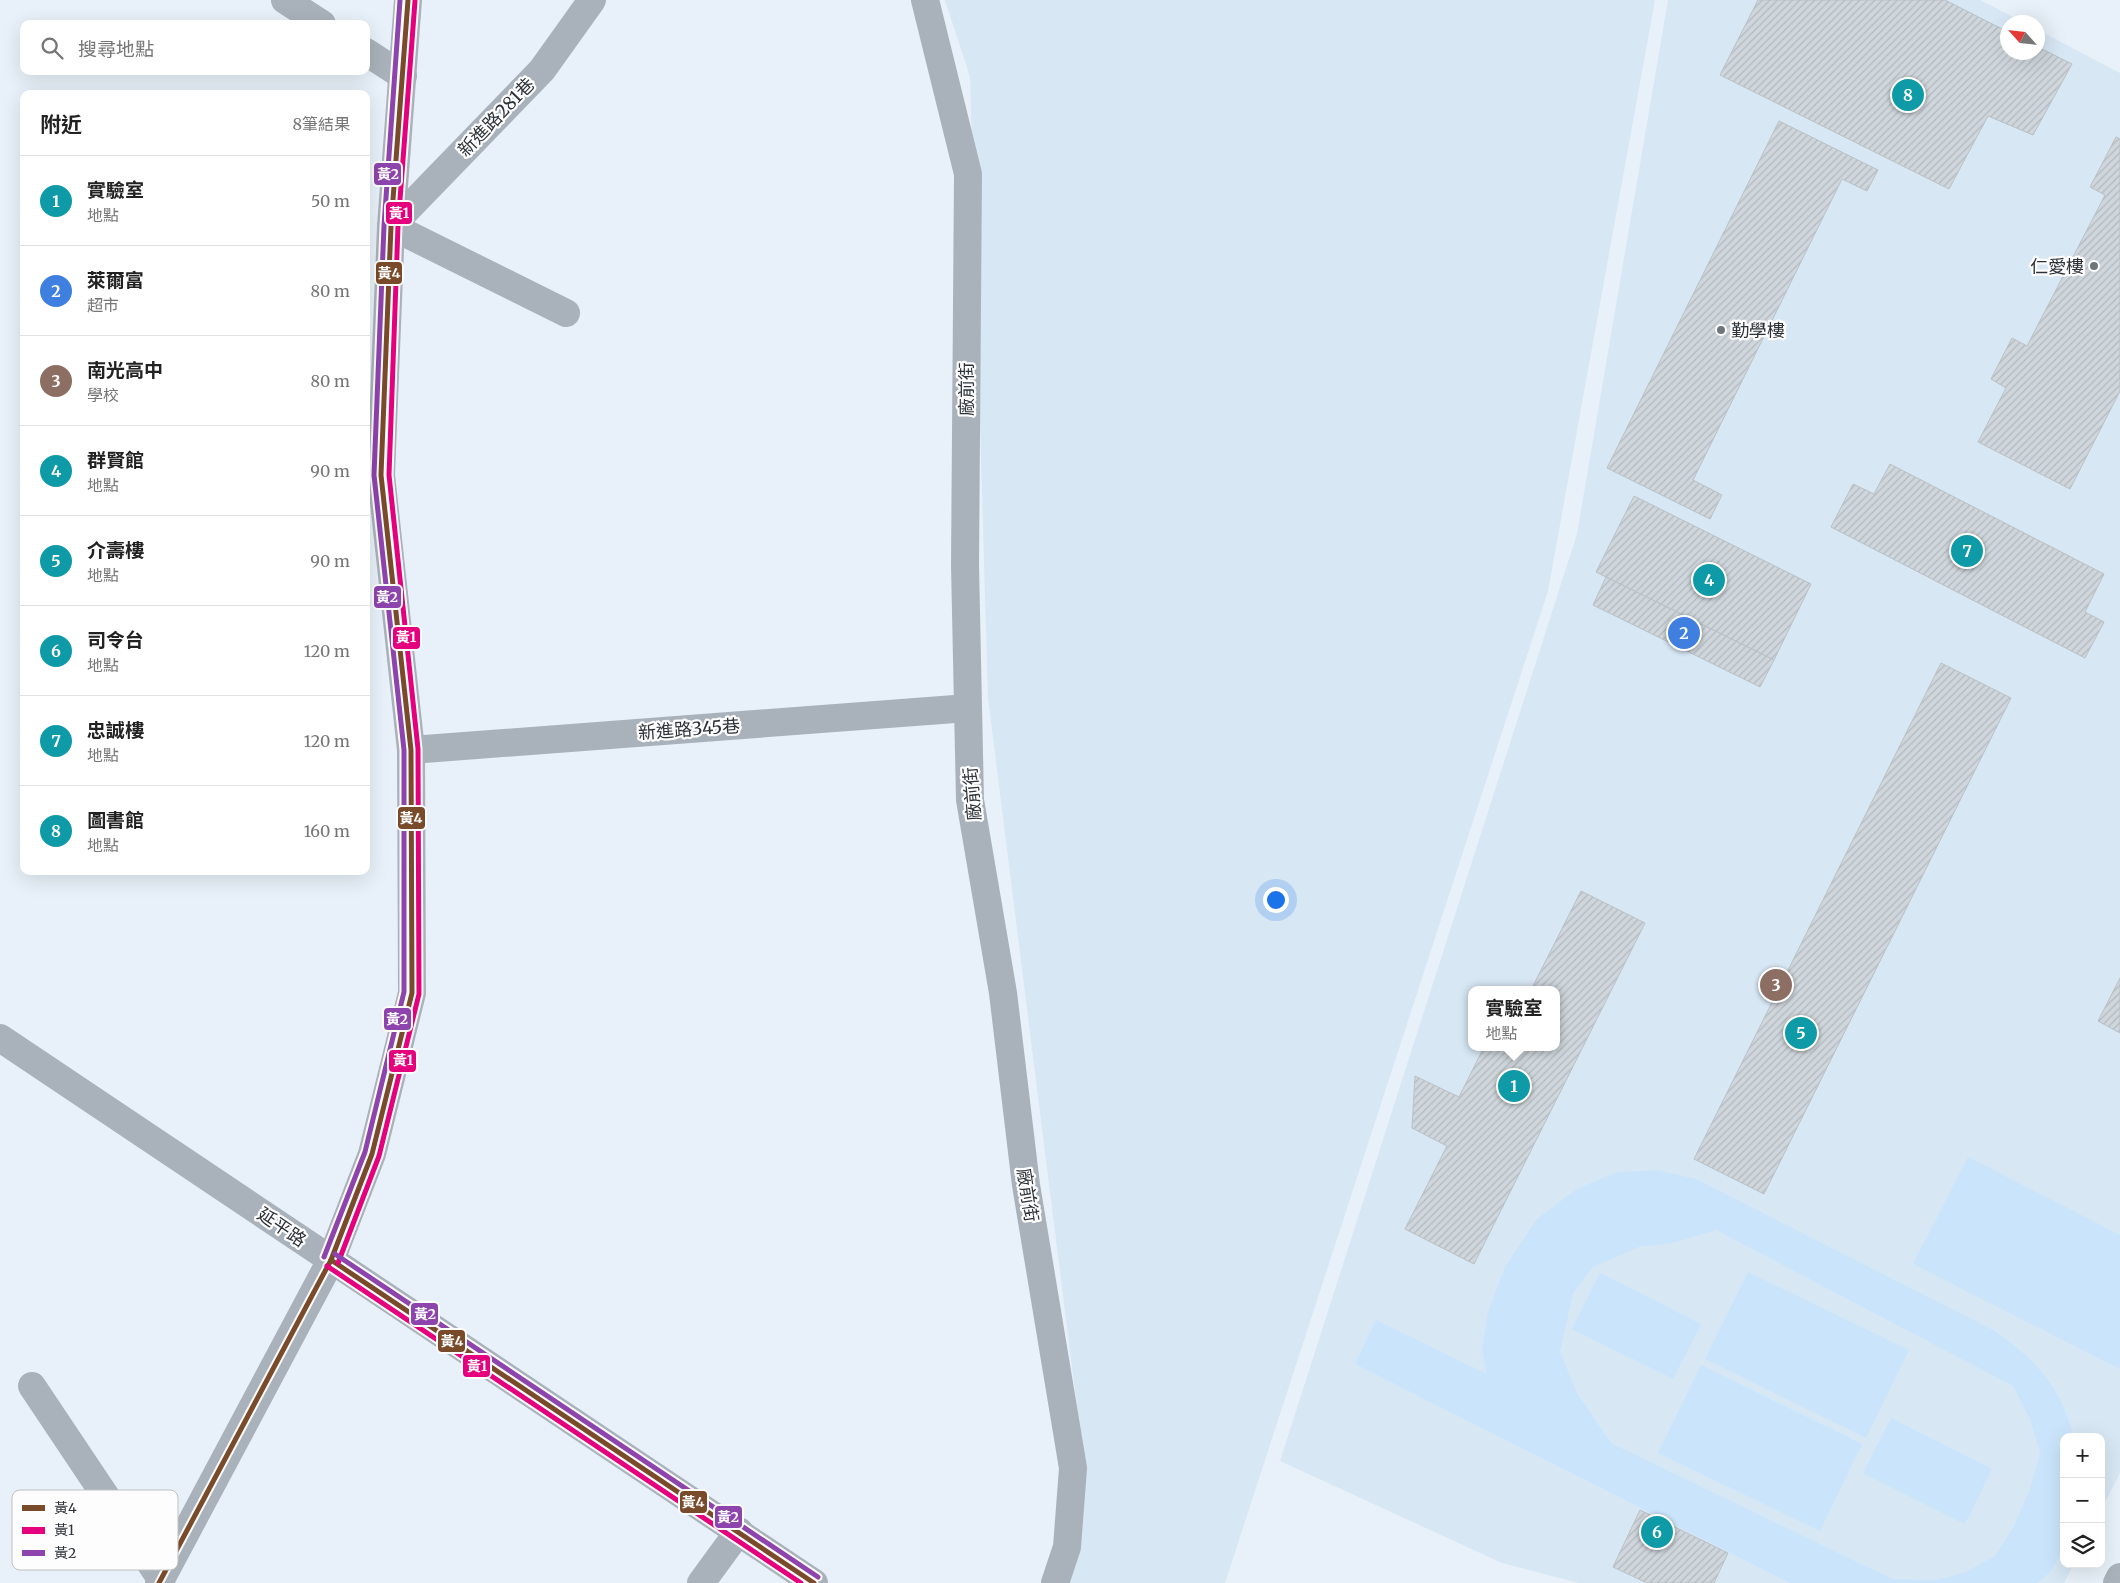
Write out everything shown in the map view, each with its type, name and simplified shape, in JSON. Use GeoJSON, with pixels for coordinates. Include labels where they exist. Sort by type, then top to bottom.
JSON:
{"type":"FeatureCollection","features":[{"type":"Feature","properties":{"kind":"street"},"geometry":{"type":"LineString","coordinates":[[285,0],[316,20]]}},
{"type":"Feature","properties":{"kind":"street"},"geometry":{"type":"LineString","coordinates":[[178,1547],[331,1260],[372,1154],[412,993],[411,750],[381,475],[391,226],[408,0]]}},
{"type":"Feature","properties":{"kind":"street","name":"新進路281巷"},"geometry":{"type":"LineString","coordinates":[[391,226],[542,70],[592,0]]}},
{"type":"Feature","properties":{"kind":"street","name":"廠前街"},"geometry":{"type":"LineString","coordinates":[[925,0],[968,174],[965,565],[970,800],[1003,993],[1026,1185],[1073,1468],[1066,1547],[1055,1583]]}},
{"type":"Feature","properties":{"kind":"street"},"geometry":{"type":"LineString","coordinates":[[370,55],[403,76]]}},
{"type":"Feature","properties":{"kind":"street"},"geometry":{"type":"LineString","coordinates":[[391,226],[566,313]]}},
{"type":"Feature","properties":{"kind":"street","name":"新進路345巷"},"geometry":{"type":"LineString","coordinates":[[411,750],[968,708]]}},
{"type":"Feature","properties":{"kind":"street","name":"延平路"},"geometry":{"type":"LineString","coordinates":[[0,1038],[814,1583]]}},
{"type":"Feature","properties":{"kind":"street"},"geometry":{"type":"LineString","coordinates":[[32,1386],[100,1490]]}},
{"type":"Feature","properties":{"kind":"street"},"geometry":{"type":"LineString","coordinates":[[701,1583],[739,1531]]}},
{"type":"Feature","properties":{"kind":"street"},"geometry":{"type":"LineString","coordinates":[[153,1570],[160,1581]]}},
{"type":"Feature","properties":{"kind":"street"},"geometry":{"type":"LineString","coordinates":[[2117,1583],[2120,1577]]}},
{"type":"Feature","properties":{"kind":"shaded area"},"geometry":{"type":"Polygon","coordinates":[[[945,0],[1655,0],[1548,591],[1225,1583],[1066,1583],[1081,1439],[988,698],[970,77],[945,0]]]}},
{"type":"Feature","properties":{"kind":"shaded area"},"geometry":{"type":"Polygon","coordinates":[[[1668,0],[1980,0],[2009,15],[2000,15],[2000,60],[2045,60],[2045,34],[2120,73],[2120,1473],[2105,1502],[2105,1433],[2060,1433],[2060,1568],[2072,1568],[2064,1583],[1578,1583],[1502,1563],[1280,1461],[1577,534],[1668,0]]]}},
{"type":"Feature","properties":{"kind":"shaded area"},"geometry":{"type":"Polygon","coordinates":[[[1968,1157],[2120,1235],[2120,1369],[1913,1264],[1968,1157]]]}},
{"type":"Feature","properties":{"kind":"shaded area"},"geometry":{"type":"Polygon","coordinates":[[[1657,1170],[1696,1179],[1995,1331],[2023,1353],[2045,1376],[2054,1389],[2062,1403],[2072,1433],[2060,1433],[2060,1555],[2051,1571],[2038,1583],[1790,1583],[1355,1364],[1376,1320],[1487,1374],[1482,1350],[1488,1312],[1505,1267],[1537,1219],[1577,1189],[1617,1172],[1657,1170]],[[1716,1230],[1673,1243],[1639,1247],[1593,1267],[1573,1293],[1560,1352],[1577,1393],[1611,1443],[1892,1579],[1937,1580],[1966,1572],[1995,1556],[2013,1528],[2030,1489],[2040,1453],[2030,1419],[2013,1386],[1716,1230]]]}},
{"type":"Feature","properties":{"kind":"shaded area"},"geometry":{"type":"Polygon","coordinates":[[[1748,1272],[1909,1350],[1866,1438],[1705,1359],[1748,1272]]]}},
{"type":"Feature","properties":{"kind":"shaded area"},"geometry":{"type":"Polygon","coordinates":[[[1600,1273],[1701,1324],[1673,1379],[1572,1329],[1600,1273]]]}},
{"type":"Feature","properties":{"kind":"shaded area"},"geometry":{"type":"Polygon","coordinates":[[[1701,1365],[1862,1444],[1820,1531],[1658,1453],[1701,1365]]]}},
{"type":"Feature","properties":{"kind":"shaded area"},"geometry":{"type":"Polygon","coordinates":[[[1891,1418],[1992,1469],[1965,1524],[1863,1473],[1891,1418]]]}},
{"type":"Feature","properties":{"kind":"building"},"geometry":{"type":"Polygon","coordinates":[[[1758,0],[1945,0],[2000,28],[2000,60],[2045,60],[2045,50],[2072,64],[2033,135],[1988,116],[1949,189],[1720,75],[1758,0]]]}},
{"type":"Feature","properties":{"kind":"building","name":"勤學樓"},"geometry":{"type":"Polygon","coordinates":[[[1779,121],[1878,170],[1867,191],[1842,179],[1693,480],[1722,495],[1710,519],[1607,468],[1779,121]]]}},
{"type":"Feature","properties":{"kind":"building","name":"仁愛樓"},"geometry":{"type":"Polygon","coordinates":[[[2116,137],[2120,139],[2120,391],[2070,489],[1978,442],[2006,388],[1991,379],[2012,338],[2027,346],[2105,195],[2090,187],[2116,137]]]}},
{"type":"Feature","properties":{"kind":"building"},"geometry":{"type":"Polygon","coordinates":[[[1890,464],[2104,574],[2085,612],[2104,622],[2085,658],[1831,527],[1853,484],[1874,494],[1890,464]]]}},
{"type":"Feature","properties":{"kind":"building"},"geometry":{"type":"Polygon","coordinates":[[[1634,496],[1811,584],[1774,660],[1596,572],[1634,496]]]}},
{"type":"Feature","properties":{"kind":"building"},"geometry":{"type":"Polygon","coordinates":[[[1606,577],[1774,660],[1760,687],[1593,605],[1606,577]]]}},
{"type":"Feature","properties":{"kind":"building"},"geometry":{"type":"Polygon","coordinates":[[[1941,663],[2011,698],[1764,1194],[1694,1159],[1941,663]]]}},
{"type":"Feature","properties":{"kind":"building"},"geometry":{"type":"Polygon","coordinates":[[[1581,891],[1645,923],[1474,1264],[1405,1229],[1447,1146],[1412,1128],[1415,1076],[1459,1097],[1482,1051],[1560,1051],[1560,986],[1533,986],[1581,891]]]}},
{"type":"Feature","properties":{"kind":"building"},"geometry":{"type":"Polygon","coordinates":[[[2120,978],[2120,1033],[2098,1021],[2120,978]]]}},
{"type":"Feature","properties":{"kind":"building"},"geometry":{"type":"Polygon","coordinates":[[[1640,1510],[1728,1553],[1714,1583],[1647,1583],[1613,1567],[1640,1510]]]}},
{"type":"Feature","properties":{"kind":"transit line","name":"黃2"},"geometry":{"type":"LineString","coordinates":[[324,1257],[365,1152],[404,992],[404,750],[374,475],[384,226],[400,0]]}},
{"type":"Feature","properties":{"kind":"transit line","name":"黃4"},"geometry":{"type":"LineString","coordinates":[[178,1547],[331,1260],[372,1154],[412,993],[411,750],[381,475],[391,226],[408,0]]}},
{"type":"Feature","properties":{"kind":"transit line","name":"黃1"},"geometry":{"type":"LineString","coordinates":[[338,1263],[379,1156],[419,994],[418,749],[389,475],[398,226],[415,1]]}},
{"type":"Feature","properties":{"kind":"transit line","name":"黃2"},"geometry":{"type":"LineString","coordinates":[[335,1254],[818,1577]]}},
{"type":"Feature","properties":{"kind":"transit line","name":"黃4"},"geometry":{"type":"LineString","coordinates":[[331,1260],[814,1583]]}},
{"type":"Feature","properties":{"kind":"transit line","name":"黃1"},"geometry":{"type":"LineString","coordinates":[[327,1266],[801,1583]]}},
{"type":"Feature","properties":{"kind":"transit line","name":"黃4"},"geometry":{"type":"LineString","coordinates":[[159,1583],[166,1570]]}},
{"type":"Feature","properties":{"kind":"place","name":"圖書館"},"geometry":{"type":"Point","coordinates":[1908,95]}},
{"type":"Feature","properties":{"kind":"place","name":"仁愛樓"},"geometry":{"type":"Point","coordinates":[2094,266]}},
{"type":"Feature","properties":{"kind":"place","name":"勤學樓"},"geometry":{"type":"Point","coordinates":[1721,330]}},
{"type":"Feature","properties":{"kind":"place","name":"忠誠樓"},"geometry":{"type":"Point","coordinates":[1967,551]}},
{"type":"Feature","properties":{"kind":"place","name":"群賢館"},"geometry":{"type":"Point","coordinates":[1709,580]}},
{"type":"Feature","properties":{"kind":"place","name":"萊爾富"},"geometry":{"type":"Point","coordinates":[1684,633]}},
{"type":"Feature","properties":{"kind":"place","name":"南光高中"},"geometry":{"type":"Point","coordinates":[1776,985]}},
{"type":"Feature","properties":{"kind":"place","name":"介壽樓"},"geometry":{"type":"Point","coordinates":[1801,1033]}},
{"type":"Feature","properties":{"kind":"place","name":"實驗室"},"geometry":{"type":"Point","coordinates":[1514,1086]}},
{"type":"Feature","properties":{"kind":"place","name":"司令台"},"geometry":{"type":"Point","coordinates":[1657,1532]}}]}
